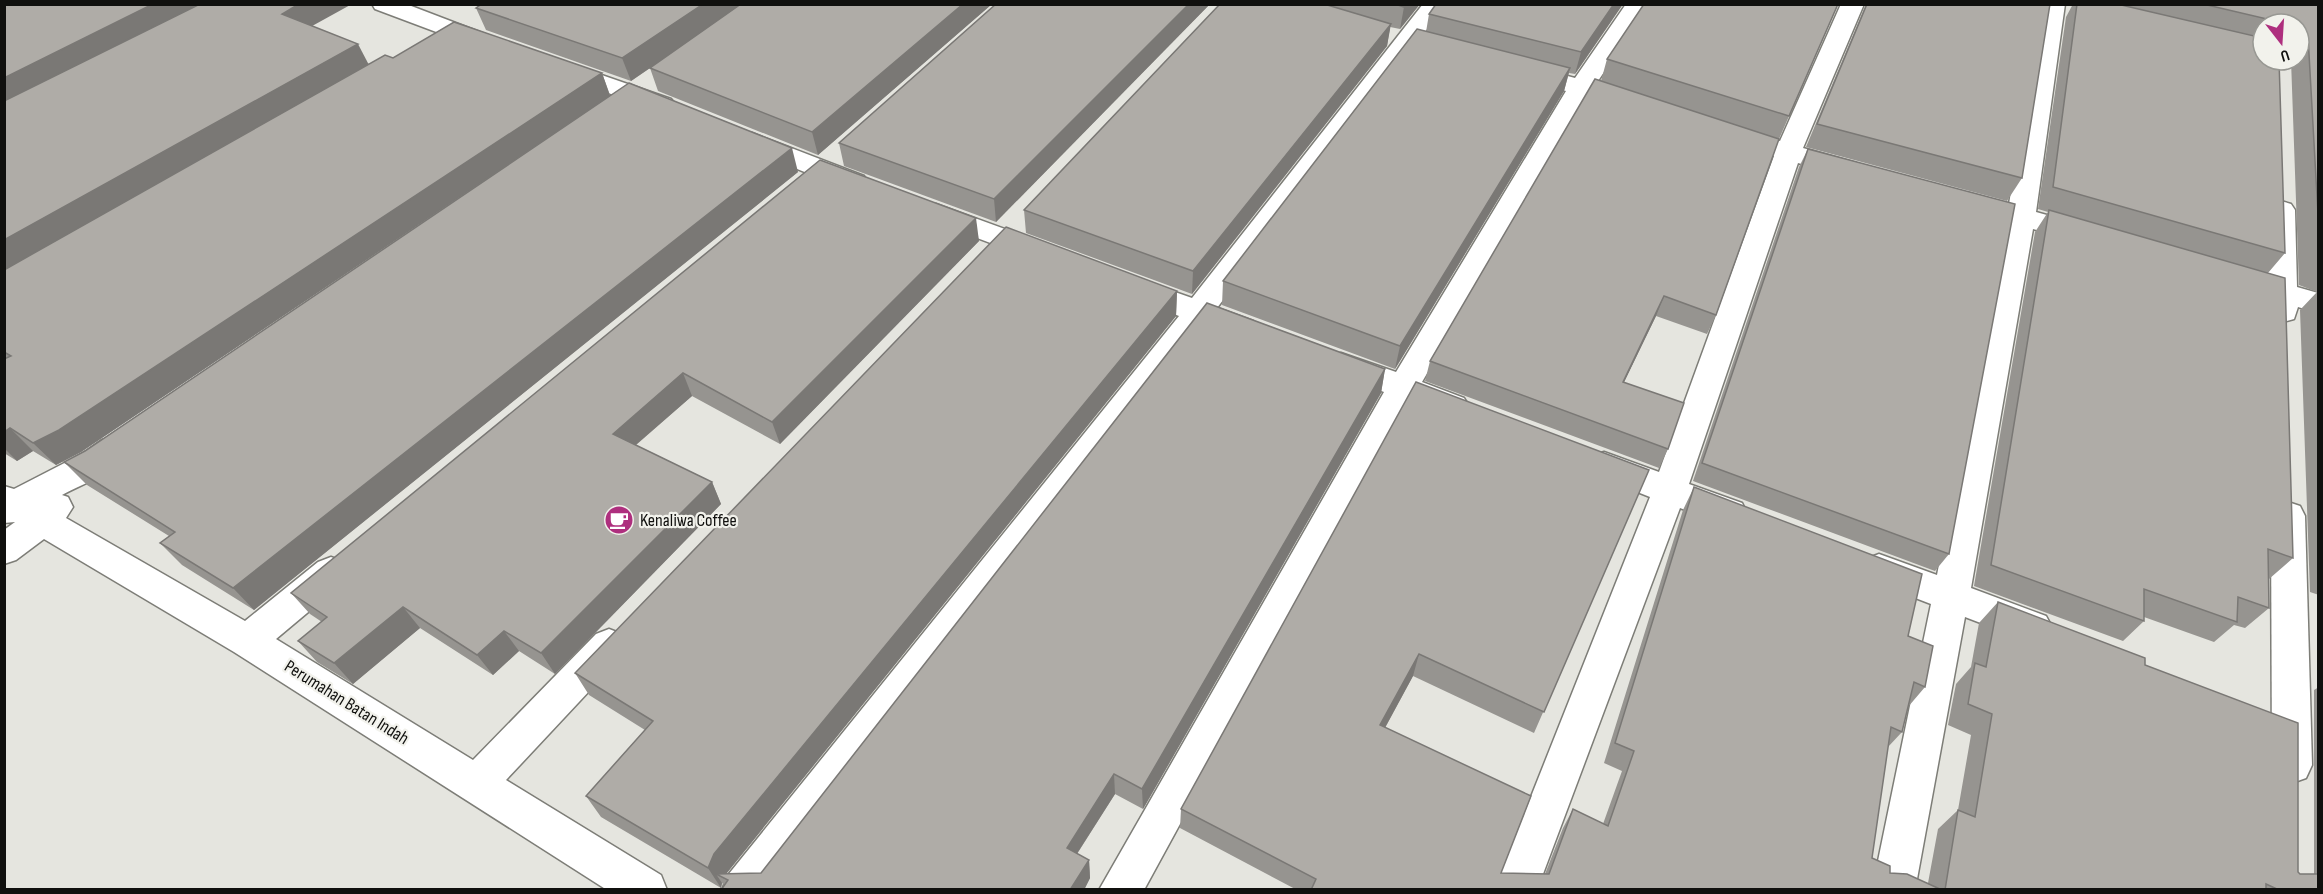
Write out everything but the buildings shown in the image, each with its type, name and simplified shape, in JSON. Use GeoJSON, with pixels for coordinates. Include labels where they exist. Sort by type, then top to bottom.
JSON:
{"type":"FeatureCollection","features":[{"type":"Feature","properties":{"kind":"street"},"geometry":{"type":"LineString","coordinates":[[383,4],[455,32],[634,93],[689,115]]}},
{"type":"Feature","properties":{"kind":"street"},"geometry":{"type":"LineString","coordinates":[[743,890],[1198,312],[1435,4]]}},
{"type":"Feature","properties":{"kind":"street"},"geometry":{"type":"LineString","coordinates":[[1120,890],[1403,387],[1582,86],[1638,4]]}},
{"type":"Feature","properties":{"kind":"street"},"geometry":{"type":"LineString","coordinates":[[1515,890],[1670,490],[1788,153],[1853,4]]}},
{"type":"Feature","properties":{"kind":"street"},"geometry":{"type":"LineString","coordinates":[[1893,890],[1951,597],[2058,6]]}},
{"type":"Feature","properties":{"kind":"street"},"geometry":{"type":"LineString","coordinates":[[424,49],[483,15]]}},
{"type":"Feature","properties":{"kind":"street"},"geometry":{"type":"LineString","coordinates":[[1494,64],[1582,86],[1658,111]]}},
{"type":"Feature","properties":{"kind":"street"},"geometry":{"type":"LineString","coordinates":[[604,113],[662,74]]}},
{"type":"Feature","properties":{"kind":"street"},"geometry":{"type":"LineString","coordinates":[[1713,128],[1788,153],[1866,174]]}},
{"type":"Feature","properties":{"kind":"street"},"geometry":{"type":"LineString","coordinates":[[722,129],[1067,263]]}},
{"type":"Feature","properties":{"kind":"street"},"geometry":{"type":"LineString","coordinates":[[793,192],[848,146]]}},
{"type":"Feature","properties":{"kind":"street"},"geometry":{"type":"LineString","coordinates":[[2280,188],[2284,339]]}},
{"type":"Feature","properties":{"kind":"street"},"geometry":{"type":"LineString","coordinates":[[1944,195],[2112,243]]}},
{"type":"Feature","properties":{"kind":"street"},"geometry":{"type":"LineString","coordinates":[[977,264],[1026,213]]}},
{"type":"Feature","properties":{"kind":"street"},"geometry":{"type":"LineString","coordinates":[[2215,273],[2319,303]]}},
{"type":"Feature","properties":{"kind":"street"},"geometry":{"type":"LineString","coordinates":[[1111,279],[1273,340]]}},
{"type":"Feature","properties":{"kind":"street"},"geometry":{"type":"LineString","coordinates":[[1317,355],[1481,417]]}},
{"type":"Feature","properties":{"kind":"street"},"geometry":{"type":"LineString","coordinates":[[4,550],[16,509],[94,463],[133,436]]}},
{"type":"Feature","properties":{"kind":"street"},"geometry":{"type":"LineString","coordinates":[[1581,456],[1756,523]]}},
{"type":"Feature","properties":{"kind":"street"},"geometry":{"type":"LineString","coordinates":[[2287,480],[2293,725],[2292,796]]}},
{"type":"Feature","properties":{"kind":"street","name":"Perumahan Batan Indah"},"geometry":{"type":"LineString","coordinates":[[16,509],[247,641],[478,782],[646,890]]}},
{"type":"Feature","properties":{"kind":"street"},"geometry":{"type":"LineString","coordinates":[[247,641],[356,551]]}},
{"type":"Feature","properties":{"kind":"street"},"geometry":{"type":"LineString","coordinates":[[1854,560],[2061,638]]}},
{"type":"Feature","properties":{"kind":"street"},"geometry":{"type":"LineString","coordinates":[[478,782],[633,620]]}},
{"type":"Feature","properties":{"kind":"street"},"geometry":{"type":"LineString","coordinates":[[2260,713],[2293,725]]}},
{"type":"Feature","properties":{"kind":"place","name":"Kenaliwa Coffee"},"geometry":{"type":"Point","coordinates":[619,520]}}]}
